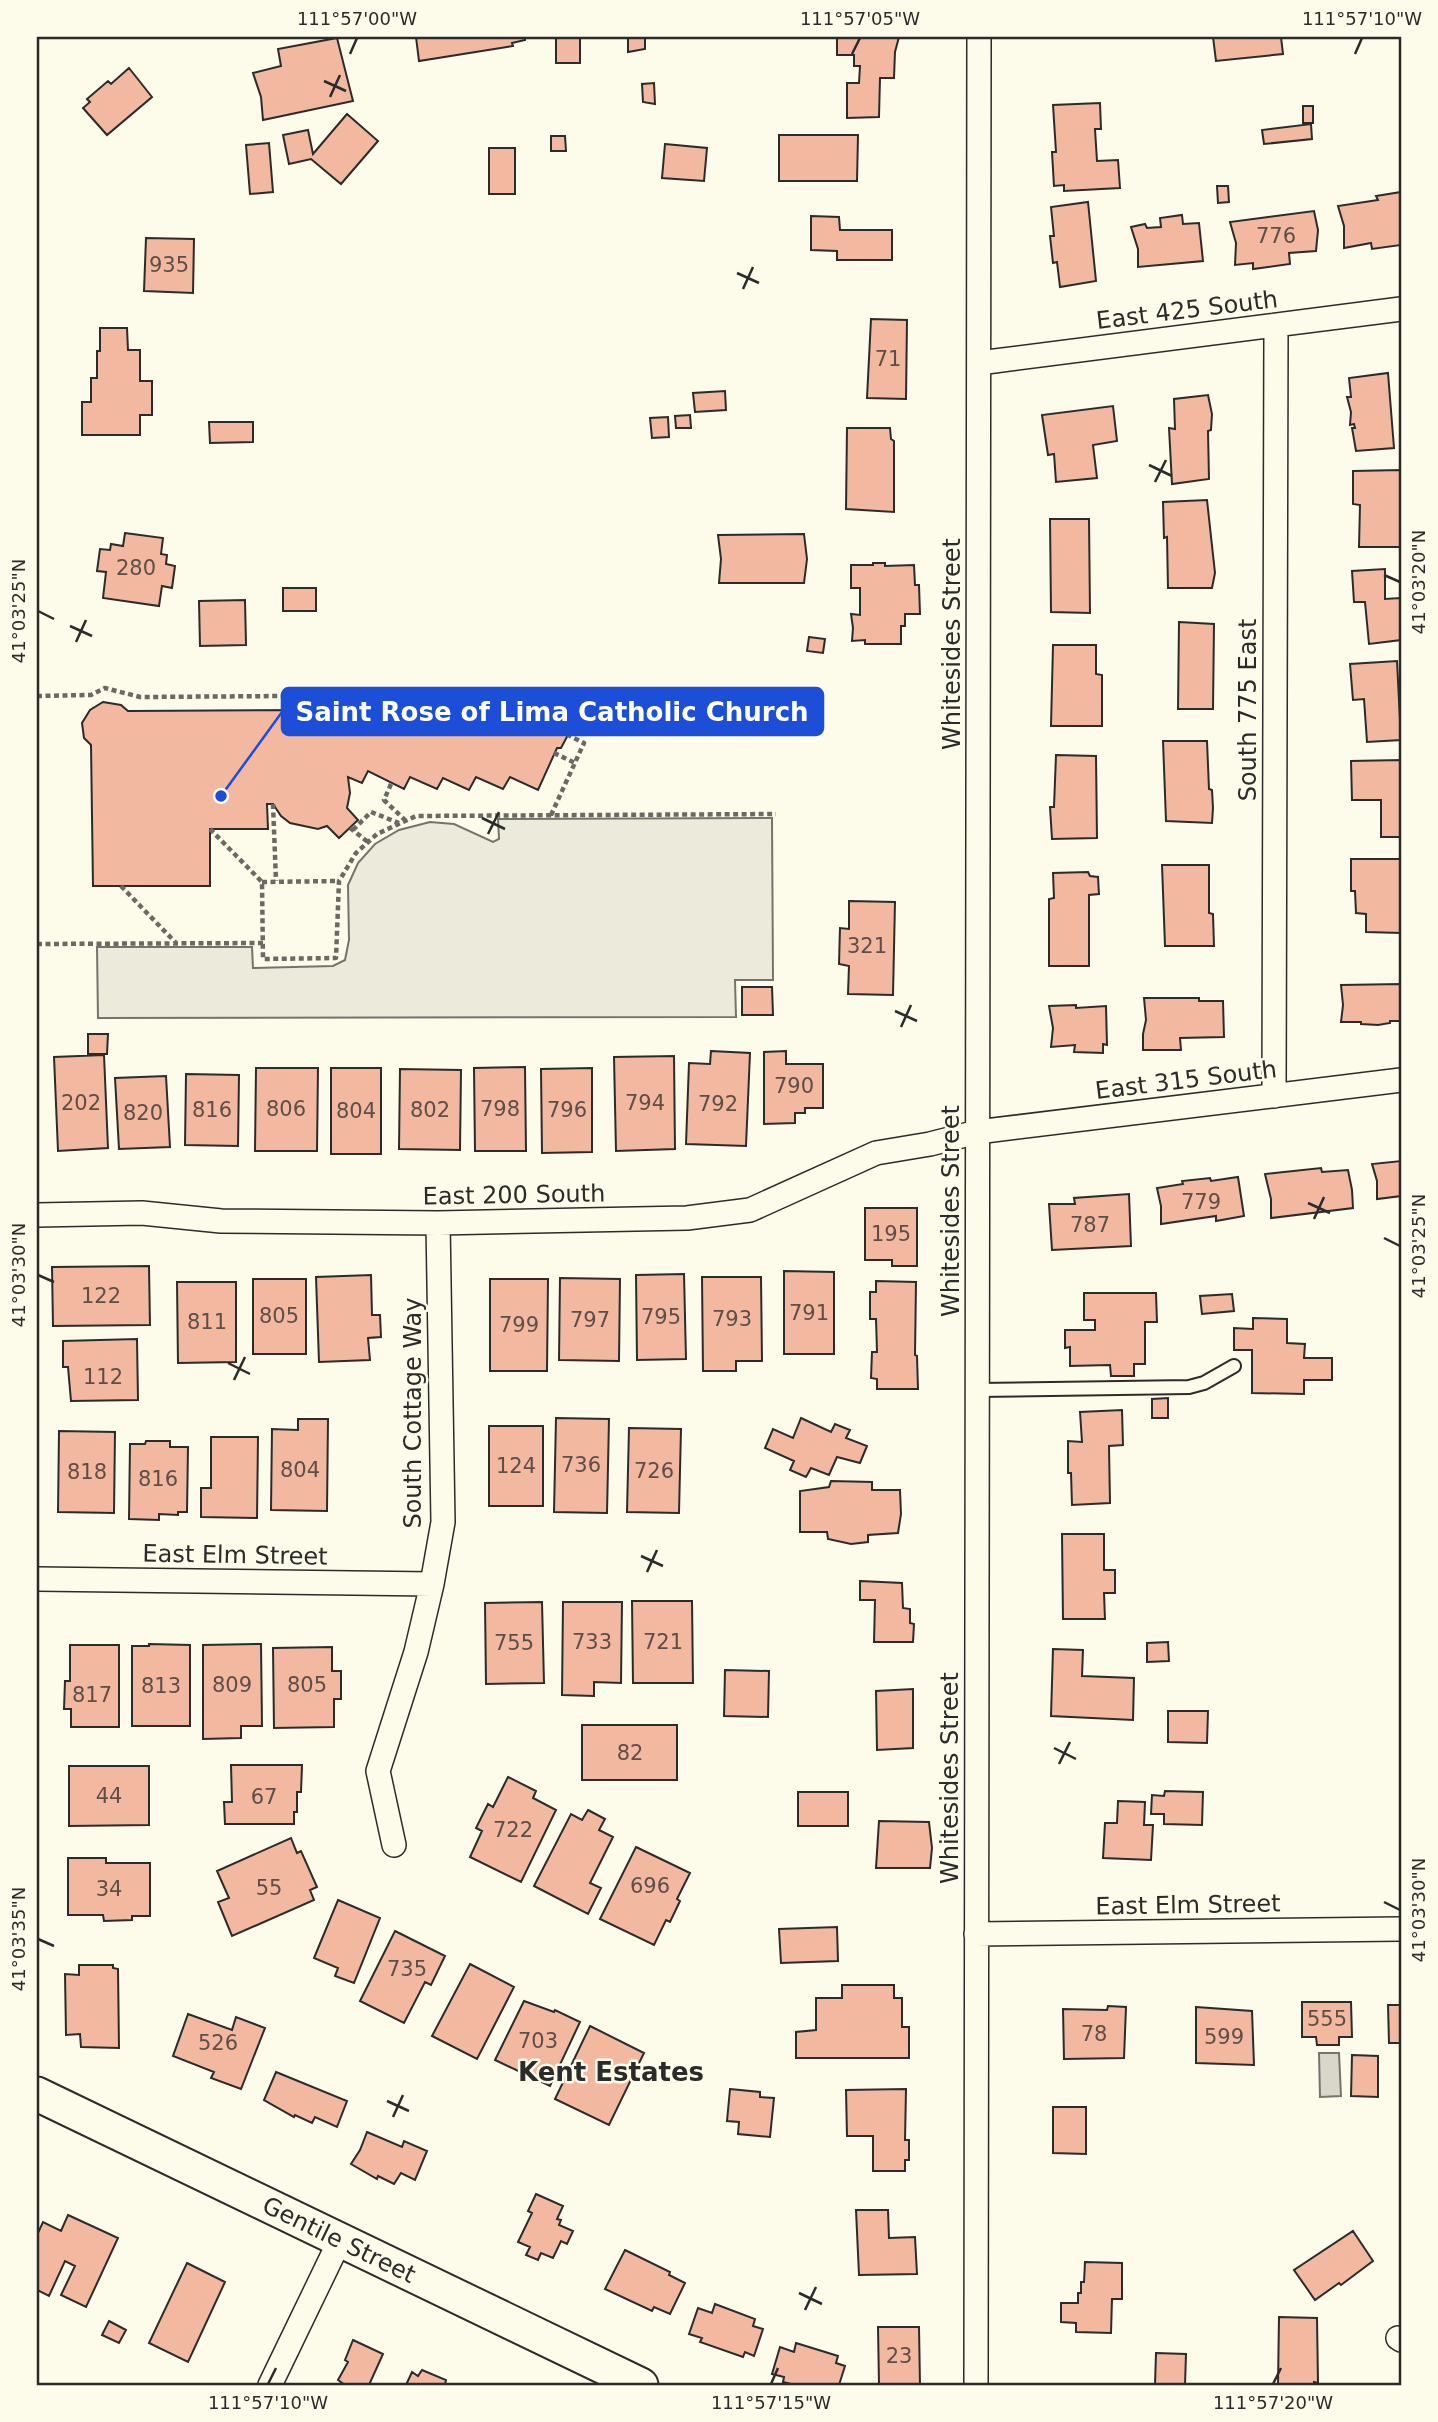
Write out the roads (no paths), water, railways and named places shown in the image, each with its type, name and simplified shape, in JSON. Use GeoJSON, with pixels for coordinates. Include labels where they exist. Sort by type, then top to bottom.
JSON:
{"type":"FeatureCollection","features":[{"type":"Feature","properties":{"kind":"main road","name":"Gentile Street"},"geometry":{"type":"LineString","coordinates":[[37,2094],[641,2385]]}},
{"type":"Feature","properties":{"kind":"street","name":"Whitesides Street"},"geometry":{"type":"LineString","coordinates":[[976,2385],[979,37]]}},
{"type":"Feature","properties":{"kind":"street","name":"East 425 South"},"geometry":{"type":"LineString","coordinates":[[979,363],[1401,309]]}},
{"type":"Feature","properties":{"kind":"street","name":"South 775 East"},"geometry":{"type":"LineString","coordinates":[[1274,1096],[1276,325]]}},
{"type":"Feature","properties":{"kind":"street","name":"East 315 South"},"geometry":{"type":"LineString","coordinates":[[977,1132],[1401,1080]]}},
{"type":"Feature","properties":{"kind":"street","name":"East 200 South"},"geometry":{"type":"LineString","coordinates":[[37,1215],[142,1213],[221,1221],[438,1223],[687,1218],[750,1210],[876,1153],[930,1144],[977,1132]]}},
{"type":"Feature","properties":{"kind":"street","name":"South Cottage Way"},"geometry":{"type":"LineString","coordinates":[[394,1845],[378,1771],[416,1652],[443,1522],[438,1223]]}},
{"type":"Feature","properties":{"kind":"street","name":"East Elm Street"},"geometry":{"type":"LineString","coordinates":[[37,1579],[432,1584]]}},
{"type":"Feature","properties":{"kind":"street","name":"East Elm Street"},"geometry":{"type":"LineString","coordinates":[[976,1934],[1401,1929]]}},
{"type":"Feature","properties":{"kind":"street"},"geometry":{"type":"LineString","coordinates":[[270,2385],[340,2240]]}},
{"type":"Feature","properties":{"kind":"lane"},"geometry":{"type":"LineString","coordinates":[[977,1390],[1189,1387],[1204,1383],[1234,1366]]}},
{"type":"Feature","properties":{"kind":"place","name":"Saint Rose of Lima Catholic Church"},"geometry":{"type":"Point","coordinates":[221,796]}},
{"type":"Feature","properties":{"kind":"district","name":"Kent Estates"},"geometry":{"type":"Point","coordinates":[611,2072]}}]}
